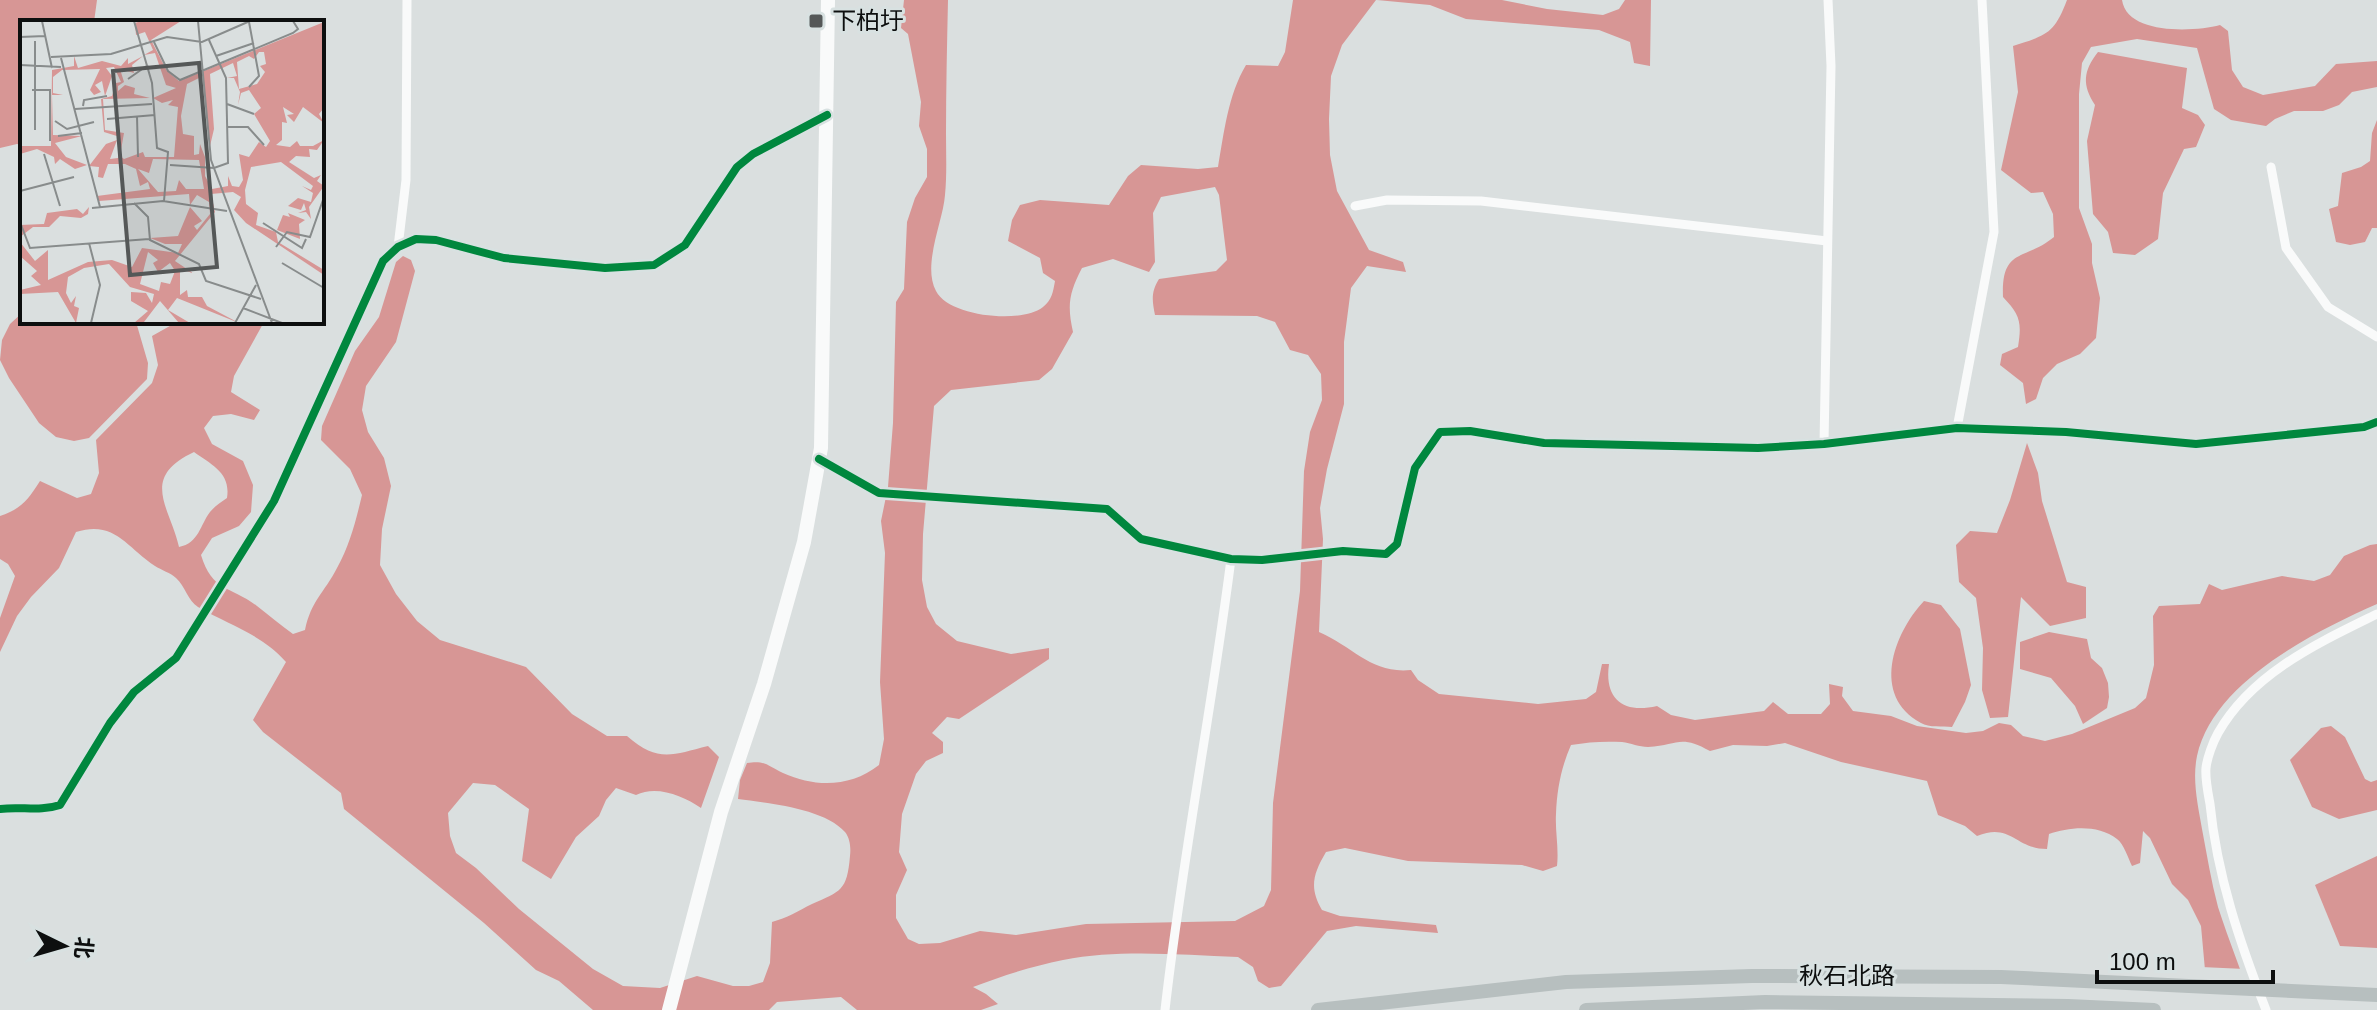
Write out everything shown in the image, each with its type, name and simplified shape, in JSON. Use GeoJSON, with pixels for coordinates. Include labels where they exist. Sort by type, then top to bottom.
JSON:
{"type":"FeatureCollection","features":[{"type":"Feature","properties":{"kind":"main road","name":"秋石北路"},"geometry":{"type":"LineString","coordinates":[[1318,1010],[1566,982],[1752,976],[2001,977],[2377,995]]}},
{"type":"Feature","properties":{"kind":"main road","name":"秋石北路"},"geometry":{"type":"LineString","coordinates":[[1586,1010],[1765,1002],[2154,1010]]}},
{"type":"Feature","properties":{"kind":"street"},"geometry":{"type":"LineString","coordinates":[[398,247],[406,180],[407,0]]}},
{"type":"Feature","properties":{"kind":"street"},"geometry":{"type":"LineString","coordinates":[[669,1010],[721,812],[764,684],[804,542],[819,459],[828,0]]}},
{"type":"Feature","properties":{"kind":"street"},"geometry":{"type":"LineString","coordinates":[[1824,444],[1831,66],[1828,0]]}},
{"type":"Feature","properties":{"kind":"street"},"geometry":{"type":"LineString","coordinates":[[1957,428],[1994,232],[1982,0]]}},
{"type":"Feature","properties":{"kind":"street"},"geometry":{"type":"LineString","coordinates":[[0,809],[43,810],[60,805],[110,723],[134,692],[176,658],[274,501],[383,261],[398,247],[416,239],[436,240],[504,258],[605,268],[654,265],[685,245],[737,167],[753,154],[827,115]]}},
{"type":"Feature","properties":{"kind":"street"},"geometry":{"type":"LineString","coordinates":[[2271,167],[2286,248],[2328,307],[2377,337]]}},
{"type":"Feature","properties":{"kind":"street"},"geometry":{"type":"LineString","coordinates":[[1355,206],[1387,200],[1481,201],[1827,241]]}},
{"type":"Feature","properties":{"kind":"street"},"geometry":{"type":"LineString","coordinates":[[819,459],[879,493],[1107,509],[1141,539],[1231,559],[1262,560],[1343,551],[1386,554],[1397,544],[1415,468],[1440,432],[1470,431],[1544,443],[1758,448],[1824,444],[1957,428],[2066,432],[2196,444],[2364,427],[2377,422]]}},
{"type":"Feature","properties":{"kind":"street"},"geometry":{"type":"LineString","coordinates":[[1165,1010],[1177,903],[1218,661],[1231,559]]}},
{"type":"Feature","properties":{"kind":"street"},"geometry":{"type":"LineString","coordinates":[[2266,1010],[2234,928],[2213,835],[2206,767],[2217,734],[2242,700],[2274,672],[2313,645],[2377,614]]}},
{"type":"Feature","properties":{"kind":"shaded area"},"geometry":{"type":"Polygon","coordinates":[[[0,0],[97,0],[94,20],[20,20],[20,145],[0,148],[0,0]]]}},
{"type":"Feature","properties":{"kind":"shaded area"},"geometry":{"type":"Polygon","coordinates":[[[904,0],[948,0],[946,187],[932,256],[932,281],[943,300],[955,307],[986,315],[1019,315],[1043,307],[1052,296],[1055,281],[1043,273],[1040,258],[1008,241],[1012,220],[1020,205],[1040,200],[1109,205],[1128,176],[1141,165],[1198,169],[1218,167],[1228,114],[1240,77],[1246,65],[1278,66],[1285,52],[1293,0],[1376,0],[1342,45],[1331,76],[1330,155],[1337,191],[1369,250],[1403,262],[1406,272],[1367,266],[1351,288],[1344,342],[1344,404],[1320,508],[1323,539],[1319,632],[1374,664],[1411,670],[1418,680],[1439,694],[1538,704],[1586,699],[1596,692],[1602,664],[1609,664],[1610,686],[1618,701],[1634,708],[1657,706],[1671,715],[1695,720],[1764,711],[1773,702],[1788,714],[1821,714],[1830,704],[1829,684],[1843,687],[1842,696],[1853,711],[1891,716],[1917,726],[1966,733],[1983,731],[1999,723],[2011,725],[2023,736],[2045,741],[2072,734],[2135,708],[2146,698],[2154,665],[2153,616],[2159,606],[2200,604],[2209,584],[2222,590],[2282,576],[2314,581],[2330,575],[2344,556],[2377,544],[2377,604],[2297,645],[2244,683],[2223,705],[2207,729],[2197,756],[2196,793],[2213,888],[2255,1010],[2205,970],[2201,926],[2188,900],[2172,884],[2150,838],[2143,831],[2140,863],[2132,866],[2119,841],[2092,829],[2049,834],[2047,849],[2027,845],[1998,832],[1977,836],[1965,826],[1938,815],[1927,781],[1841,762],[1785,743],[1733,745],[1710,751],[1685,742],[1648,747],[1622,742],[1590,742],[1571,745],[1562,770],[1557,796],[1557,866],[1543,871],[1522,865],[1408,861],[1345,848],[1326,852],[1314,881],[1315,895],[1322,910],[1340,916],[1436,925],[1438,933],[1356,926],[1327,931],[1281,986],[1269,988],[1258,981],[1253,967],[1238,957],[1128,954],[1063,960],[973,987],[998,1004],[981,1010],[857,1010],[841,997],[777,1002],[769,1010],[593,1010],[559,981],[536,970],[484,923],[344,809],[341,793],[263,732],[253,720],[286,662],[256,637],[198,607],[176,578],[155,566],[119,537],[101,530],[76,532],[59,568],[17,616],[0,652],[0,618],[15,576],[8,564],[0,559],[0,516],[23,503],[40,481],[77,498],[91,494],[99,473],[96,440],[152,383],[158,365],[152,336],[173,324],[263,324],[234,376],[231,392],[260,410],[254,420],[231,414],[213,416],[204,428],[212,444],[243,461],[253,485],[251,512],[239,526],[212,538],[201,555],[211,576],[223,587],[248,600],[293,634],[305,630],[314,604],[346,550],[362,495],[350,469],[321,440],[322,426],[355,351],[379,317],[396,262],[403,256],[411,260],[415,271],[396,342],[366,386],[362,410],[368,432],[384,458],[391,486],[382,529],[380,565],[396,594],[417,621],[440,640],[526,667],[572,714],[607,736],[627,736],[648,750],[666,754],[708,746],[719,757],[701,808],[670,793],[652,791],[636,795],[616,788],[599,816],[576,837],[551,879],[522,861],[529,809],[495,785],[473,783],[448,813],[450,836],[456,853],[593,969],[623,986],[660,988],[697,976],[733,986],[763,982],[770,963],[772,922],[841,888],[847,876],[850,846],[845,832],[824,817],[795,808],[738,799],[740,780],[747,763],[763,763],[808,781],[845,781],[879,765],[884,739],[880,682],[885,553],[881,521],[888,487],[893,423],[896,302],[904,289],[907,222],[915,198],[927,177],[927,149],[919,126],[921,102],[908,34],[901,28],[904,0]],[[1215,187],[1161,197],[1153,213],[1155,262],[1149,272],[1113,259],[1082,268],[1070,299],[1073,332],[1052,369],[1039,380],[951,390],[934,406],[923,534],[922,580],[927,607],[936,624],[957,641],[1011,654],[1049,648],[1049,659],[959,719],[947,717],[932,733],[943,742],[943,753],[926,761],[916,774],[902,814],[899,852],[907,870],[896,895],[896,918],[908,939],[919,944],[940,943],[980,931],[1016,935],[1086,924],[1235,921],[1264,906],[1271,890],[1273,803],[1300,591],[1304,471],[1310,432],[1322,400],[1321,374],[1308,355],[1290,350],[1275,322],[1257,316],[1155,315],[1153,296],[1159,279],[1216,271],[1227,260],[1219,195],[1215,187]],[[194,452],[167,472],[162,494],[179,547],[195,538],[210,512],[227,498],[226,482],[213,466],[194,452]]]}},
{"type":"Feature","properties":{"kind":"shaded area"},"geometry":{"type":"Polygon","coordinates":[[[1377,0],[1502,0],[1603,15],[1619,9],[1625,0],[1651,0],[1650,66],[1634,63],[1630,42],[1599,30],[1466,19],[1430,5],[1377,0]]]}},
{"type":"Feature","properties":{"kind":"shaded area"},"geometry":{"type":"Polygon","coordinates":[[[2067,0],[2122,0],[2136,20],[2163,28],[2194,29],[2220,25],[2228,31],[2232,70],[2243,87],[2263,95],[2315,86],[2336,64],[2377,61],[2377,87],[2352,92],[2339,105],[2323,111],[2294,111],[2266,126],[2231,120],[2214,109],[2197,48],[2137,39],[2091,47],[2082,63],[2079,94],[2079,208],[2092,244],[2092,263],[2100,298],[2096,338],[2080,354],[2057,364],[2043,378],[2036,399],[2026,404],[2023,383],[2000,365],[2002,354],[2018,347],[2020,331],[2016,314],[2003,297],[2003,281],[2011,262],[2054,237],[2053,214],[2043,192],[2031,193],[2001,170],[2018,92],[2013,46],[2048,32],[2058,20],[2067,0]]]}},
{"type":"Feature","properties":{"kind":"shaded area"},"geometry":{"type":"Polygon","coordinates":[[[2098,52],[2187,68],[2182,108],[2198,115],[2205,125],[2196,147],[2184,149],[2163,193],[2158,239],[2135,255],[2113,253],[2108,232],[2093,214],[2087,141],[2095,105],[2086,78],[2089,65],[2098,52]]]}},
{"type":"Feature","properties":{"kind":"shaded area"},"geometry":{"type":"Polygon","coordinates":[[[2377,120],[2377,228],[2372,228],[2365,242],[2350,245],[2336,242],[2329,209],[2338,206],[2342,173],[2370,161],[2372,133],[2377,120]]]}},
{"type":"Feature","properties":{"kind":"shaded area"},"geometry":{"type":"Polygon","coordinates":[[[20,315],[20,324],[137,324],[148,363],[147,379],[89,438],[74,441],[56,437],[39,423],[0,360],[2,340],[10,324],[20,315]]]}},
{"type":"Feature","properties":{"kind":"shaded area"},"geometry":{"type":"Polygon","coordinates":[[[2027,443],[2067,582],[2086,587],[2086,618],[2050,626],[2021,597],[2008,717],[1990,718],[1982,690],[1983,648],[1976,598],[1959,582],[1956,545],[1970,531],[1997,533],[2027,443]]]}},
{"type":"Feature","properties":{"kind":"shaded area"},"geometry":{"type":"Polygon","coordinates":[[[1924,601],[1941,605],[1960,629],[1971,685],[1952,727],[1924,725],[1906,711],[1896,697],[1892,681],[1896,647],[1903,630],[1924,601]]]}},
{"type":"Feature","properties":{"kind":"shaded area"},"geometry":{"type":"Polygon","coordinates":[[[2049,632],[2087,639],[2091,658],[2102,668],[2108,683],[2107,708],[2083,724],[2075,706],[2051,678],[2020,669],[2020,642],[2049,632]]]}},
{"type":"Feature","properties":{"kind":"shaded area"},"geometry":{"type":"Polygon","coordinates":[[[2331,726],[2345,737],[2365,779],[2371,782],[2377,780],[2377,810],[2339,819],[2312,807],[2290,760],[2321,728],[2331,726]]]}},
{"type":"Feature","properties":{"kind":"shaded area"},"geometry":{"type":"Polygon","coordinates":[[[2377,856],[2377,948],[2340,946],[2315,885],[2377,856]]]}},
{"type":"Feature","properties":{"kind":"pier"},"geometry":{"type":"Polygon","coordinates":[[[2201,967],[2245,969],[2259,1010],[2220,1010],[2201,967]]]}},
{"type":"Feature","properties":{"kind":"cycle path"},"geometry":{"type":"LineString","coordinates":[[0,809],[60,805],[110,723],[134,692],[176,658],[274,501],[383,261],[398,247],[416,239],[436,240],[504,258],[605,268],[654,265],[685,245],[737,167],[753,154],[827,115]]}},
{"type":"Feature","properties":{"kind":"cycle path"},"geometry":{"type":"LineString","coordinates":[[819,459],[879,493],[1107,509],[1141,539],[1231,559],[1262,560],[1343,551],[1386,554],[1397,544],[1415,468],[1440,432],[1470,431],[1544,443],[1758,448],[1824,444],[1957,428],[2066,432],[2196,444],[2364,427],[2377,422]]}},
{"type":"Feature","properties":{"kind":"place","name":"下柏圩"},"geometry":{"type":"Point","coordinates":[816,21]}}]}
